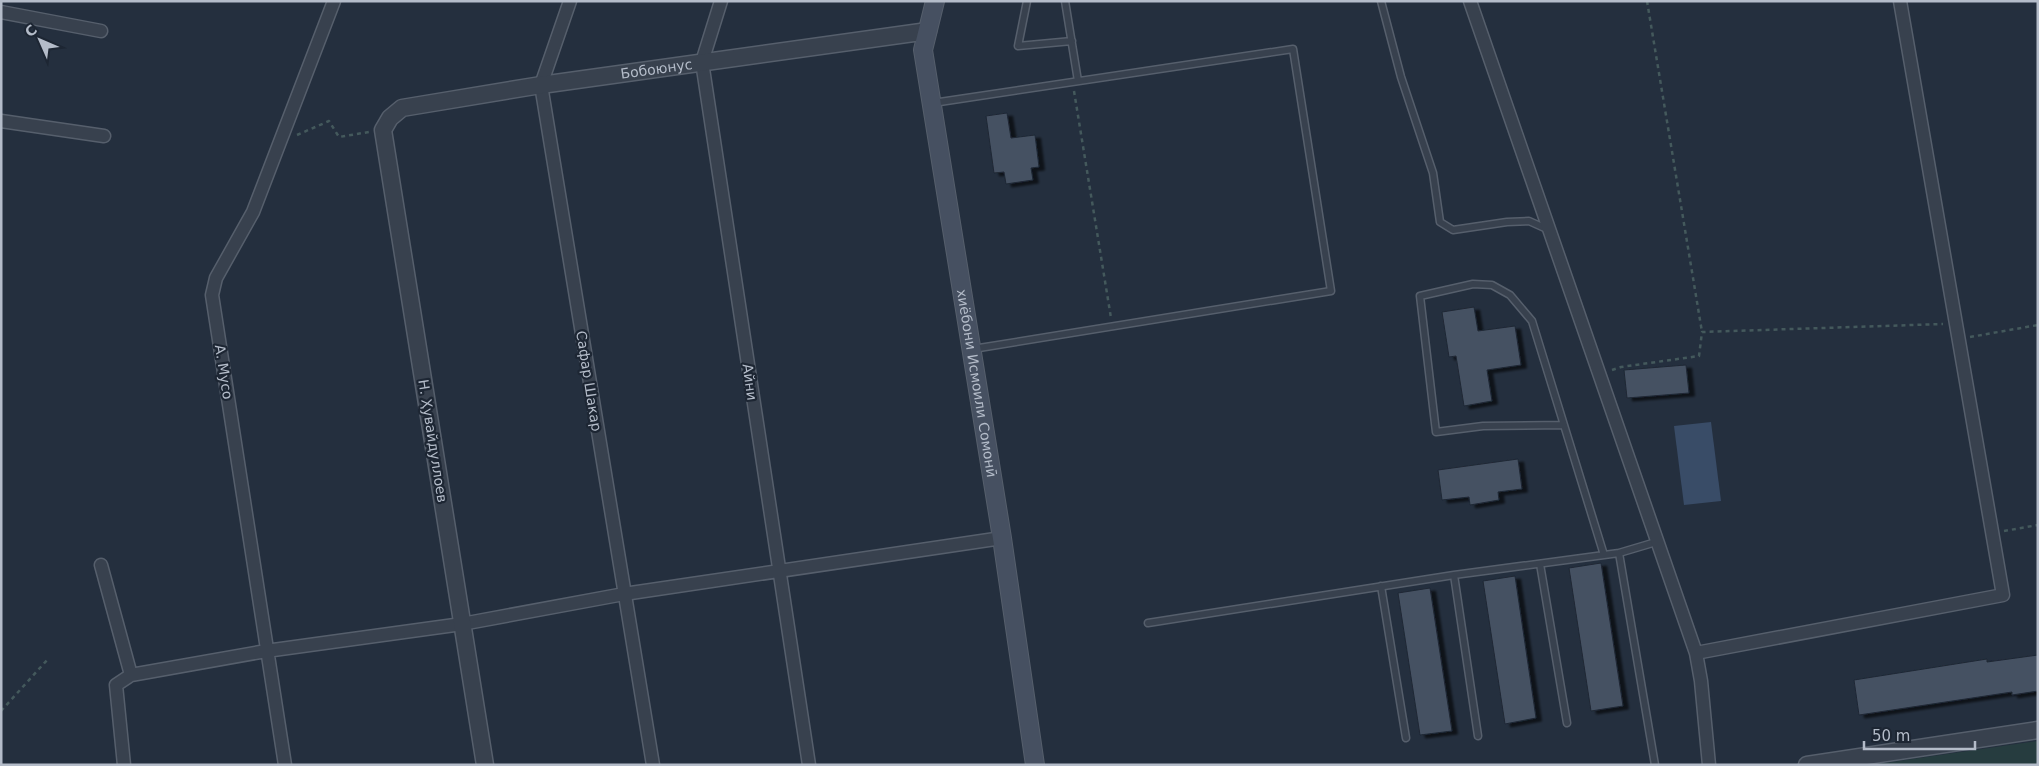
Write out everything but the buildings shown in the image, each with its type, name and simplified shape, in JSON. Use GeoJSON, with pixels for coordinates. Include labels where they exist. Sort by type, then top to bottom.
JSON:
{"type":"FeatureCollection","features":[{"type":"Feature","properties":{"kind":"main road","name":"хиёбони Исмоили Сомонӣ"},"geometry":{"type":"LineString","coordinates":[[935,1],[923,50],[1002,538],[1035,765]]}},
{"type":"Feature","properties":{"kind":"street","name":"А. Мусо"},"geometry":{"type":"LineString","coordinates":[[285,765],[212,295],[216,278],[253,212],[334,1]]}},
{"type":"Feature","properties":{"kind":"street","name":"Сафар Шакар"},"geometry":{"type":"LineString","coordinates":[[570,1],[541,85],[653,765]]}},
{"type":"Feature","properties":{"kind":"street","name":"Айни"},"geometry":{"type":"LineString","coordinates":[[721,1],[702,62],[809,765]]}},
{"type":"Feature","properties":{"kind":"street"},"geometry":{"type":"LineString","coordinates":[[1470,1],[1656,542],[1696,652],[1702,681],[1708,765]]}},
{"type":"Feature","properties":{"kind":"street"},"geometry":{"type":"LineString","coordinates":[[1696,652],[2003,595],[1900,1]]}},
{"type":"Feature","properties":{"kind":"street"},"geometry":{"type":"LineString","coordinates":[[1,12],[101,31]]}},
{"type":"Feature","properties":{"kind":"street","name":"Бобоюнус"},"geometry":{"type":"LineString","coordinates":[[387,124],[402,108],[541,85],[928,31]]}},
{"type":"Feature","properties":{"kind":"street"},"geometry":{"type":"LineString","coordinates":[[1,121],[104,136]]}},
{"type":"Feature","properties":{"kind":"street","name":"Н. Ҳувайдуллоев"},"geometry":{"type":"LineString","coordinates":[[387,124],[485,765]]}},
{"type":"Feature","properties":{"kind":"street"},"geometry":{"type":"LineString","coordinates":[[124,765],[116,685],[131,675],[266,651],[462,624],[624,594],[1002,538]]}},
{"type":"Feature","properties":{"kind":"street"},"geometry":{"type":"LineString","coordinates":[[101,566],[131,675]]}},
{"type":"Feature","properties":{"kind":"street"},"geometry":{"type":"LineString","coordinates":[[1807,765],[2038,730]]}},
{"type":"Feature","properties":{"kind":"lane"},"geometry":{"type":"LineString","coordinates":[[1027,1],[1018,46],[1072,41]]}},
{"type":"Feature","properties":{"kind":"lane"},"geometry":{"type":"LineString","coordinates":[[1065,1],[1072,41],[1075,82]]}},
{"type":"Feature","properties":{"kind":"lane"},"geometry":{"type":"LineString","coordinates":[[1381,1],[1401,77],[1432,173],[1440,222],[1453,230],[1507,222],[1529,221],[1550,230]]}},
{"type":"Feature","properties":{"kind":"lane"},"geometry":{"type":"LineString","coordinates":[[931,103],[1293,49],[1331,291],[972,350]]}},
{"type":"Feature","properties":{"kind":"lane"},"geometry":{"type":"LineString","coordinates":[[1564,425],[1483,426],[1436,432],[1420,296],[1473,284],[1492,285],[1510,295],[1532,321],[1564,425],[1604,555]]}},
{"type":"Feature","properties":{"kind":"lane"},"geometry":{"type":"LineString","coordinates":[[1148,623],[1454,575],[1619,553],[1656,542]]}},
{"type":"Feature","properties":{"kind":"lane"},"geometry":{"type":"LineString","coordinates":[[1619,553],[1655,765]]}},
{"type":"Feature","properties":{"kind":"lane"},"geometry":{"type":"LineString","coordinates":[[1540,564],[1567,723]]}},
{"type":"Feature","properties":{"kind":"lane"},"geometry":{"type":"LineString","coordinates":[[1454,575],[1478,736]]}},
{"type":"Feature","properties":{"kind":"lane"},"geometry":{"type":"LineString","coordinates":[[1382,586],[1406,738]]}},
{"type":"Feature","properties":{"kind":"path"},"geometry":{"type":"LineString","coordinates":[[1599,375],[1621,367],[1699,356],[1702,332],[1647,1]]}},
{"type":"Feature","properties":{"kind":"path"},"geometry":{"type":"LineString","coordinates":[[1075,82],[1112,327]]}},
{"type":"Feature","properties":{"kind":"path"},"geometry":{"type":"LineString","coordinates":[[280,142],[329,122],[339,137],[387,124]]}},
{"type":"Feature","properties":{"kind":"path"},"geometry":{"type":"LineString","coordinates":[[1702,332],[1956,323]]}},
{"type":"Feature","properties":{"kind":"path"},"geometry":{"type":"LineString","coordinates":[[1959,339],[2038,325]]}},
{"type":"Feature","properties":{"kind":"path"},"geometry":{"type":"LineString","coordinates":[[1992,533],[2038,525]]}},
{"type":"Feature","properties":{"kind":"path"},"geometry":{"type":"LineString","coordinates":[[1,711],[48,659]]}},
{"type":"Feature","properties":{"kind":"green space"},"geometry":{"type":"Polygon","coordinates":[[[2038,741],[2038,765],[1871,765],[2038,741]]]}},
{"type":"Feature","properties":{"kind":"water"},"geometry":{"type":"Polygon","coordinates":[[[1711,422],[1721,501],[1684,505],[1674,426],[1711,422]]]}}]}
